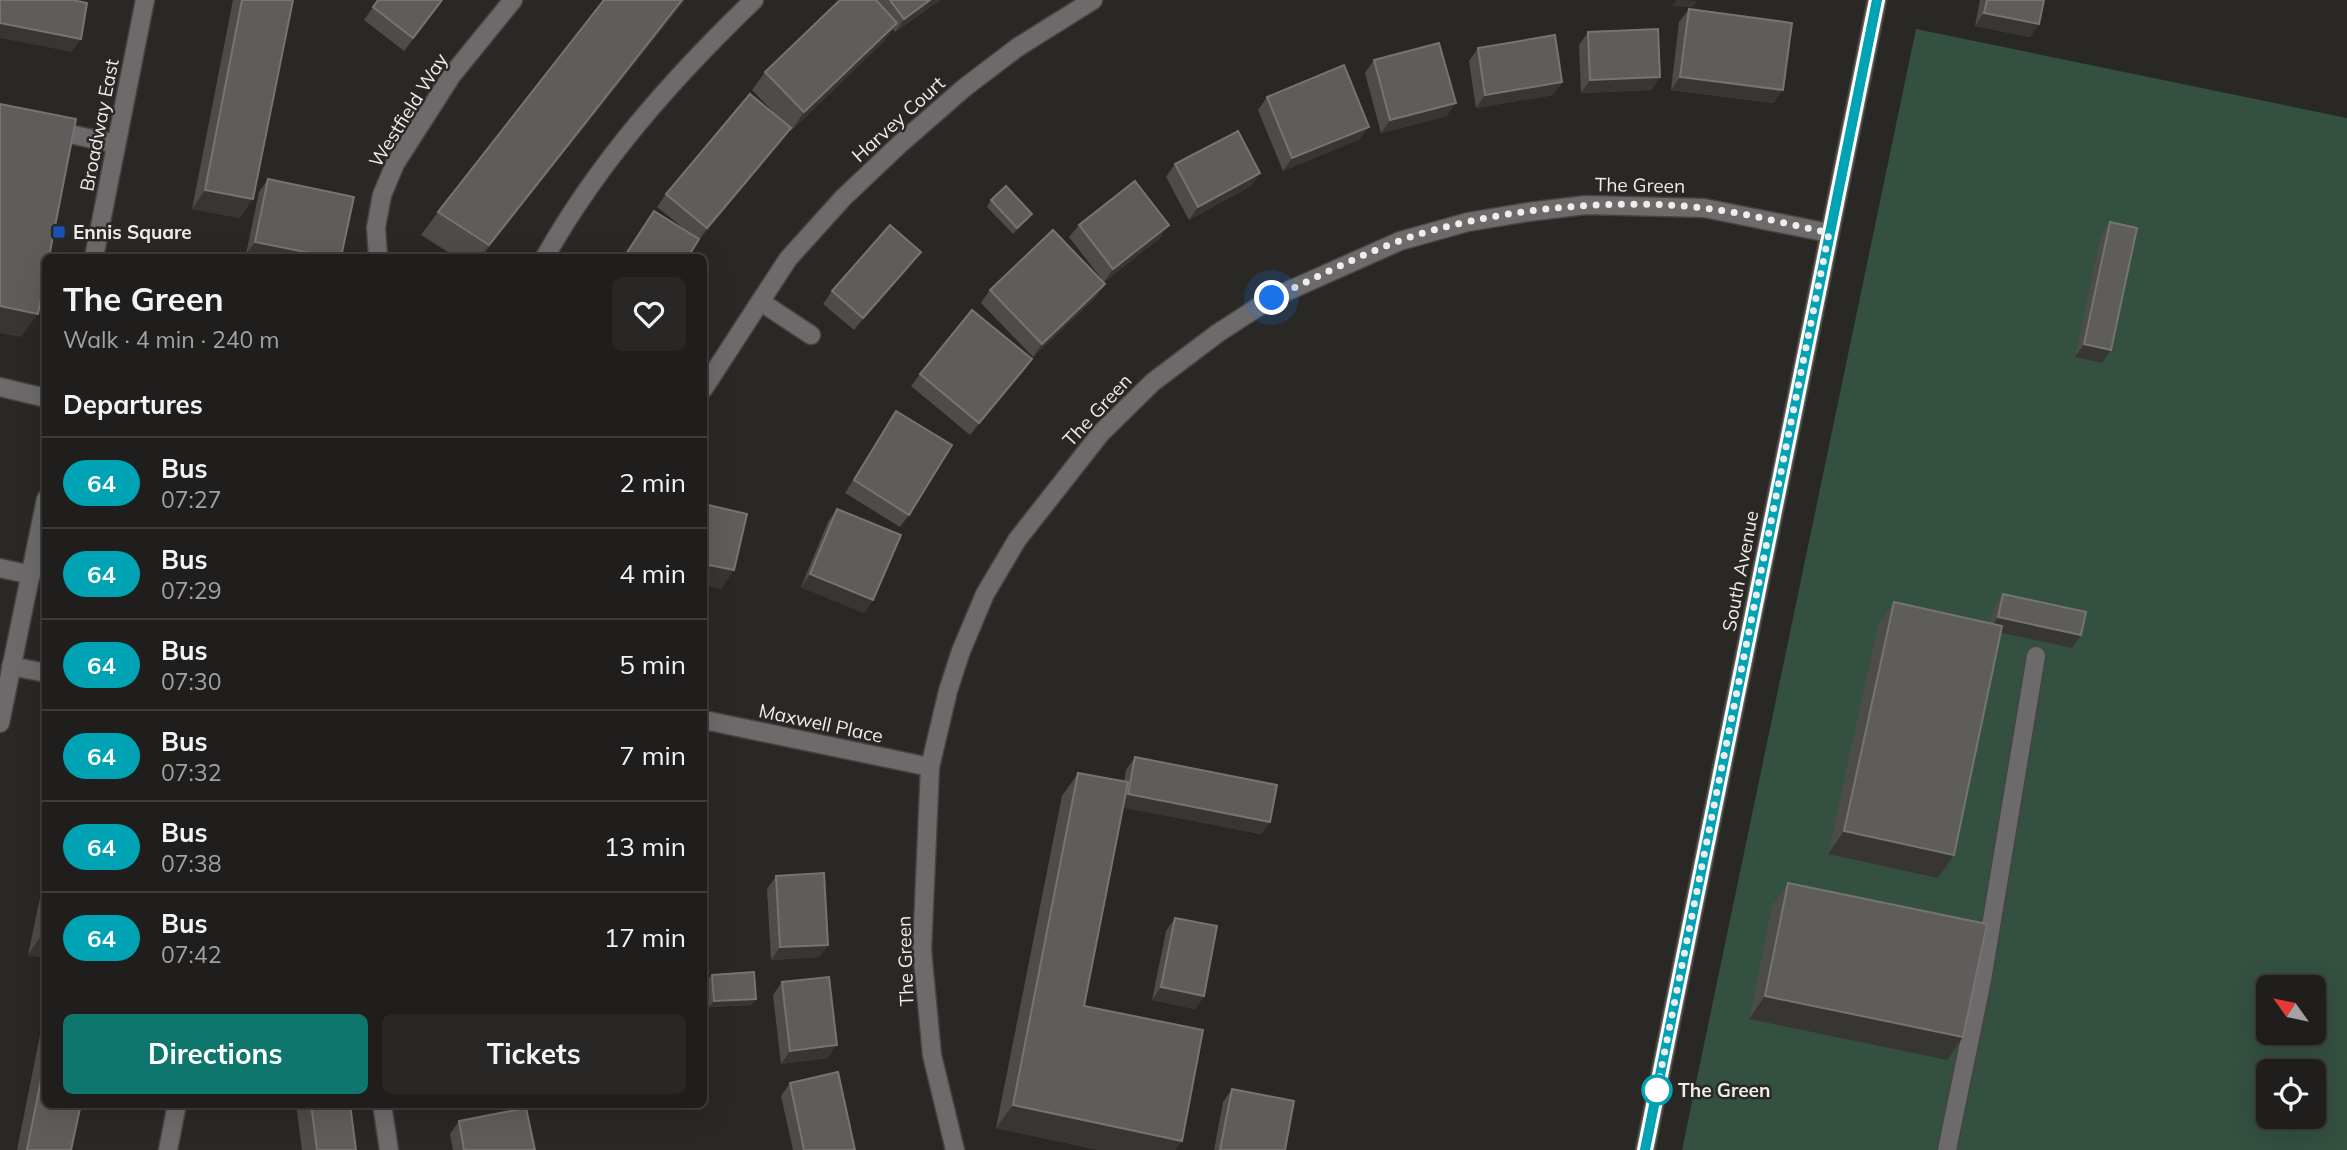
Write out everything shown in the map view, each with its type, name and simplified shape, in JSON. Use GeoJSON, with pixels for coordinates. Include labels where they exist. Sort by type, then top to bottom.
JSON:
{"type":"FeatureCollection","features":[{"type":"Feature","properties":{"kind":"street","name":"Broadway East"},"geometry":{"type":"LineString","coordinates":[[95,254],[145,0]]}},
{"type":"Feature","properties":{"kind":"street","name":"Westfield Way"},"geometry":{"type":"LineString","coordinates":[[378,254],[376,227],[382,195],[395,164],[452,75],[513,0]]}},
{"type":"Feature","properties":{"kind":"street"},"geometry":{"type":"LineString","coordinates":[[547,254],[599,173],[658,99],[754,0]]}},
{"type":"Feature","properties":{"kind":"street","name":"Harvey Court"},"geometry":{"type":"LineString","coordinates":[[707,383],[788,259],[843,198],[964,88],[1018,47],[1093,0]]}},
{"type":"Feature","properties":{"kind":"street","name":"South Avenue"},"geometry":{"type":"LineString","coordinates":[[1645,1150],[1877,0]]}},
{"type":"Feature","properties":{"kind":"street"},"geometry":{"type":"LineString","coordinates":[[39,128],[116,144]]}},
{"type":"Feature","properties":{"kind":"street","name":"The Green"},"geometry":{"type":"LineString","coordinates":[[955,1150],[932,1055],[922,950],[930,768],[948,691],[961,651],[985,594],[1017,540],[1101,433],[1153,382],[1218,333],[1272,298],[1400,241],[1468,222],[1586,205],[1704,208],[1829,233]]}},
{"type":"Feature","properties":{"kind":"street"},"geometry":{"type":"LineString","coordinates":[[761,302],[811,335]]}},
{"type":"Feature","properties":{"kind":"street"},"geometry":{"type":"LineString","coordinates":[[0,387],[42,397]]}},
{"type":"Feature","properties":{"kind":"street"},"geometry":{"type":"LineString","coordinates":[[0,723],[42,519]]}},
{"type":"Feature","properties":{"kind":"street"},"geometry":{"type":"LineString","coordinates":[[0,568],[31,575]]}},
{"type":"Feature","properties":{"kind":"street"},"geometry":{"type":"LineString","coordinates":[[1947,1150],[1982,980],[2036,656]]}},
{"type":"Feature","properties":{"kind":"street"},"geometry":{"type":"LineString","coordinates":[[11,666],[42,672]]}},
{"type":"Feature","properties":{"kind":"street","name":"Maxwell Place"},"geometry":{"type":"LineString","coordinates":[[707,721],[930,768]]}},
{"type":"Feature","properties":{"kind":"street"},"geometry":{"type":"LineString","coordinates":[[168,1150],[176,1108]]}},
{"type":"Feature","properties":{"kind":"street"},"geometry":{"type":"LineString","coordinates":[[383,1108],[390,1150]]}},
{"type":"Feature","properties":{"kind":"green space"},"geometry":{"type":"Polygon","coordinates":[[[1916,29],[2347,118],[2347,1150],[1682,1150],[1916,29]]]}},
{"type":"Feature","properties":{"kind":"building"},"geometry":{"type":"Polygon","coordinates":[[[0,0],[73,0],[87,3],[81,39],[0,23],[0,0]]]}},
{"type":"Feature","properties":{"kind":"building"},"geometry":{"type":"Polygon","coordinates":[[[242,0],[293,0],[253,199],[205,190],[242,0]]]}},
{"type":"Feature","properties":{"kind":"building"},"geometry":{"type":"Polygon","coordinates":[[[378,0],[442,0],[413,38],[373,7],[378,0]]]}},
{"type":"Feature","properties":{"kind":"building"},"geometry":{"type":"Polygon","coordinates":[[[604,0],[682,0],[489,245],[438,212],[604,0]]]}},
{"type":"Feature","properties":{"kind":"building"},"geometry":{"type":"Polygon","coordinates":[[[840,0],[876,0],[897,23],[804,112],[765,72],[840,0]]]}},
{"type":"Feature","properties":{"kind":"building"},"geometry":{"type":"Polygon","coordinates":[[[890,0],[930,0],[904,19],[890,0]]]}},
{"type":"Feature","properties":{"kind":"building"},"geometry":{"type":"Polygon","coordinates":[[[1987,0],[2044,0],[2039,24],[1984,13],[1987,0]]]}},
{"type":"Feature","properties":{"kind":"building"},"geometry":{"type":"Polygon","coordinates":[[[1689,9],[1792,23],[1783,90],[1680,77],[1689,9]]]}},
{"type":"Feature","properties":{"kind":"building"},"geometry":{"type":"Polygon","coordinates":[[[1658,29],[1660,77],[1590,80],[1588,32],[1658,29]]]}},
{"type":"Feature","properties":{"kind":"building"},"geometry":{"type":"Polygon","coordinates":[[[1555,35],[1562,82],[1485,95],[1478,48],[1555,35]]]}},
{"type":"Feature","properties":{"kind":"building"},"geometry":{"type":"Polygon","coordinates":[[[1439,43],[1456,103],[1390,120],[1374,60],[1439,43]]]}},
{"type":"Feature","properties":{"kind":"building"},"geometry":{"type":"Polygon","coordinates":[[[1344,65],[1369,127],[1292,158],[1267,97],[1344,65]]]}},
{"type":"Feature","properties":{"kind":"building"},"geometry":{"type":"Polygon","coordinates":[[[750,94],[791,128],[707,228],[666,194],[750,94]]]}},
{"type":"Feature","properties":{"kind":"building"},"geometry":{"type":"Polygon","coordinates":[[[0,104],[76,119],[50,254],[42,254],[42,294],[38,314],[0,306],[0,104]]]}},
{"type":"Feature","properties":{"kind":"building"},"geometry":{"type":"Polygon","coordinates":[[[1238,131],[1260,173],[1198,207],[1175,164],[1238,131]]]}},
{"type":"Feature","properties":{"kind":"building"},"geometry":{"type":"Polygon","coordinates":[[[268,179],[354,197],[342,254],[315,254],[255,242],[268,179]]]}},
{"type":"Feature","properties":{"kind":"building"},"geometry":{"type":"Polygon","coordinates":[[[1135,181],[1169,225],[1113,269],[1079,225],[1135,181]]]}},
{"type":"Feature","properties":{"kind":"building"},"geometry":{"type":"Polygon","coordinates":[[[1006,186],[1032,214],[1017,228],[991,200],[1006,186]]]}},
{"type":"Feature","properties":{"kind":"building"},"geometry":{"type":"Polygon","coordinates":[[[654,211],[699,239],[690,254],[626,254],[654,211]]]}},
{"type":"Feature","properties":{"kind":"building"},"geometry":{"type":"Polygon","coordinates":[[[2110,222],[2137,228],[2111,350],[2084,344],[2110,222]]]}},
{"type":"Feature","properties":{"kind":"building"},"geometry":{"type":"Polygon","coordinates":[[[890,225],[921,252],[863,318],[832,291],[890,225]]]}},
{"type":"Feature","properties":{"kind":"building"},"geometry":{"type":"Polygon","coordinates":[[[1053,230],[1105,284],[1042,344],[990,290],[1053,230]]]}},
{"type":"Feature","properties":{"kind":"building"},"geometry":{"type":"Polygon","coordinates":[[[972,310],[1032,359],[979,423],[920,374],[972,310]]]}},
{"type":"Feature","properties":{"kind":"building"},"geometry":{"type":"Polygon","coordinates":[[[896,411],[952,445],[909,515],[854,480],[896,411]]]}},
{"type":"Feature","properties":{"kind":"building"},"geometry":{"type":"Polygon","coordinates":[[[707,505],[747,514],[734,570],[707,565],[707,505]]]}},
{"type":"Feature","properties":{"kind":"building"},"geometry":{"type":"Polygon","coordinates":[[[837,509],[901,535],[873,600],[810,574],[837,509]]]}},
{"type":"Feature","properties":{"kind":"building"},"geometry":{"type":"Polygon","coordinates":[[[2003,594],[2086,612],[2081,635],[1998,617],[2003,594]]]}},
{"type":"Feature","properties":{"kind":"building"},"geometry":{"type":"Polygon","coordinates":[[[1894,602],[2002,626],[1954,855],[1844,831],[1894,602]]]}},
{"type":"Feature","properties":{"kind":"building"},"geometry":{"type":"Polygon","coordinates":[[[1135,757],[1277,785],[1270,822],[1128,794],[1135,757]]]}},
{"type":"Feature","properties":{"kind":"building"},"geometry":{"type":"Polygon","coordinates":[[[1078,773],[1128,782],[1084,1006],[1203,1030],[1182,1141],[1013,1105],[1078,773]]]}},
{"type":"Feature","properties":{"kind":"building"},"geometry":{"type":"Polygon","coordinates":[[[824,873],[828,945],[780,947],[776,876],[824,873]]]}},
{"type":"Feature","properties":{"kind":"building"},"geometry":{"type":"Polygon","coordinates":[[[1788,883],[1987,924],[1963,1037],[1765,996],[1788,883]]]}},
{"type":"Feature","properties":{"kind":"building"},"geometry":{"type":"Polygon","coordinates":[[[1175,918],[1217,926],[1204,996],[1161,987],[1175,918]]]}},
{"type":"Feature","properties":{"kind":"building"},"geometry":{"type":"Polygon","coordinates":[[[754,972],[756,999],[714,1001],[712,975],[754,972]]]}},
{"type":"Feature","properties":{"kind":"building"},"geometry":{"type":"Polygon","coordinates":[[[829,977],[837,1045],[790,1051],[782,982],[829,977]]]}},
{"type":"Feature","properties":{"kind":"building"},"geometry":{"type":"Polygon","coordinates":[[[838,1072],[855,1150],[804,1150],[790,1083],[838,1072]]]}},
{"type":"Feature","properties":{"kind":"building"},"geometry":{"type":"Polygon","coordinates":[[[42,1075],[42,1108],[80,1108],[71,1150],[27,1150],[42,1075]]]}},
{"type":"Feature","properties":{"kind":"building"},"geometry":{"type":"Polygon","coordinates":[[[1232,1089],[1294,1101],[1285,1150],[1220,1150],[1232,1089]]]}},
{"type":"Feature","properties":{"kind":"building"},"geometry":{"type":"Polygon","coordinates":[[[312,1108],[351,1108],[356,1150],[317,1150],[312,1108]]]}},
{"type":"Feature","properties":{"kind":"building"},"geometry":{"type":"Polygon","coordinates":[[[526,1108],[535,1150],[464,1150],[459,1121],[526,1108]]]}},
{"type":"Feature","properties":{"kind":"bus line","name":"64"},"geometry":{"type":"LineString","coordinates":[[1645,1150],[1877,0]]}},
{"type":"Feature","properties":{"kind":"place","name":"Ennis Square"},"geometry":{"type":"Point","coordinates":[59,232]}},
{"type":"Feature","properties":{"kind":"place","name":"The Green"},"geometry":{"type":"Point","coordinates":[1657,1090]}},
{"type":"Feature","properties":{"kind":"route"},"geometry":{"type":"LineString","coordinates":[[1272,298],[1400,241],[1468,222],[1586,205],[1704,208],[1829,233],[1657,1090]]}}]}
